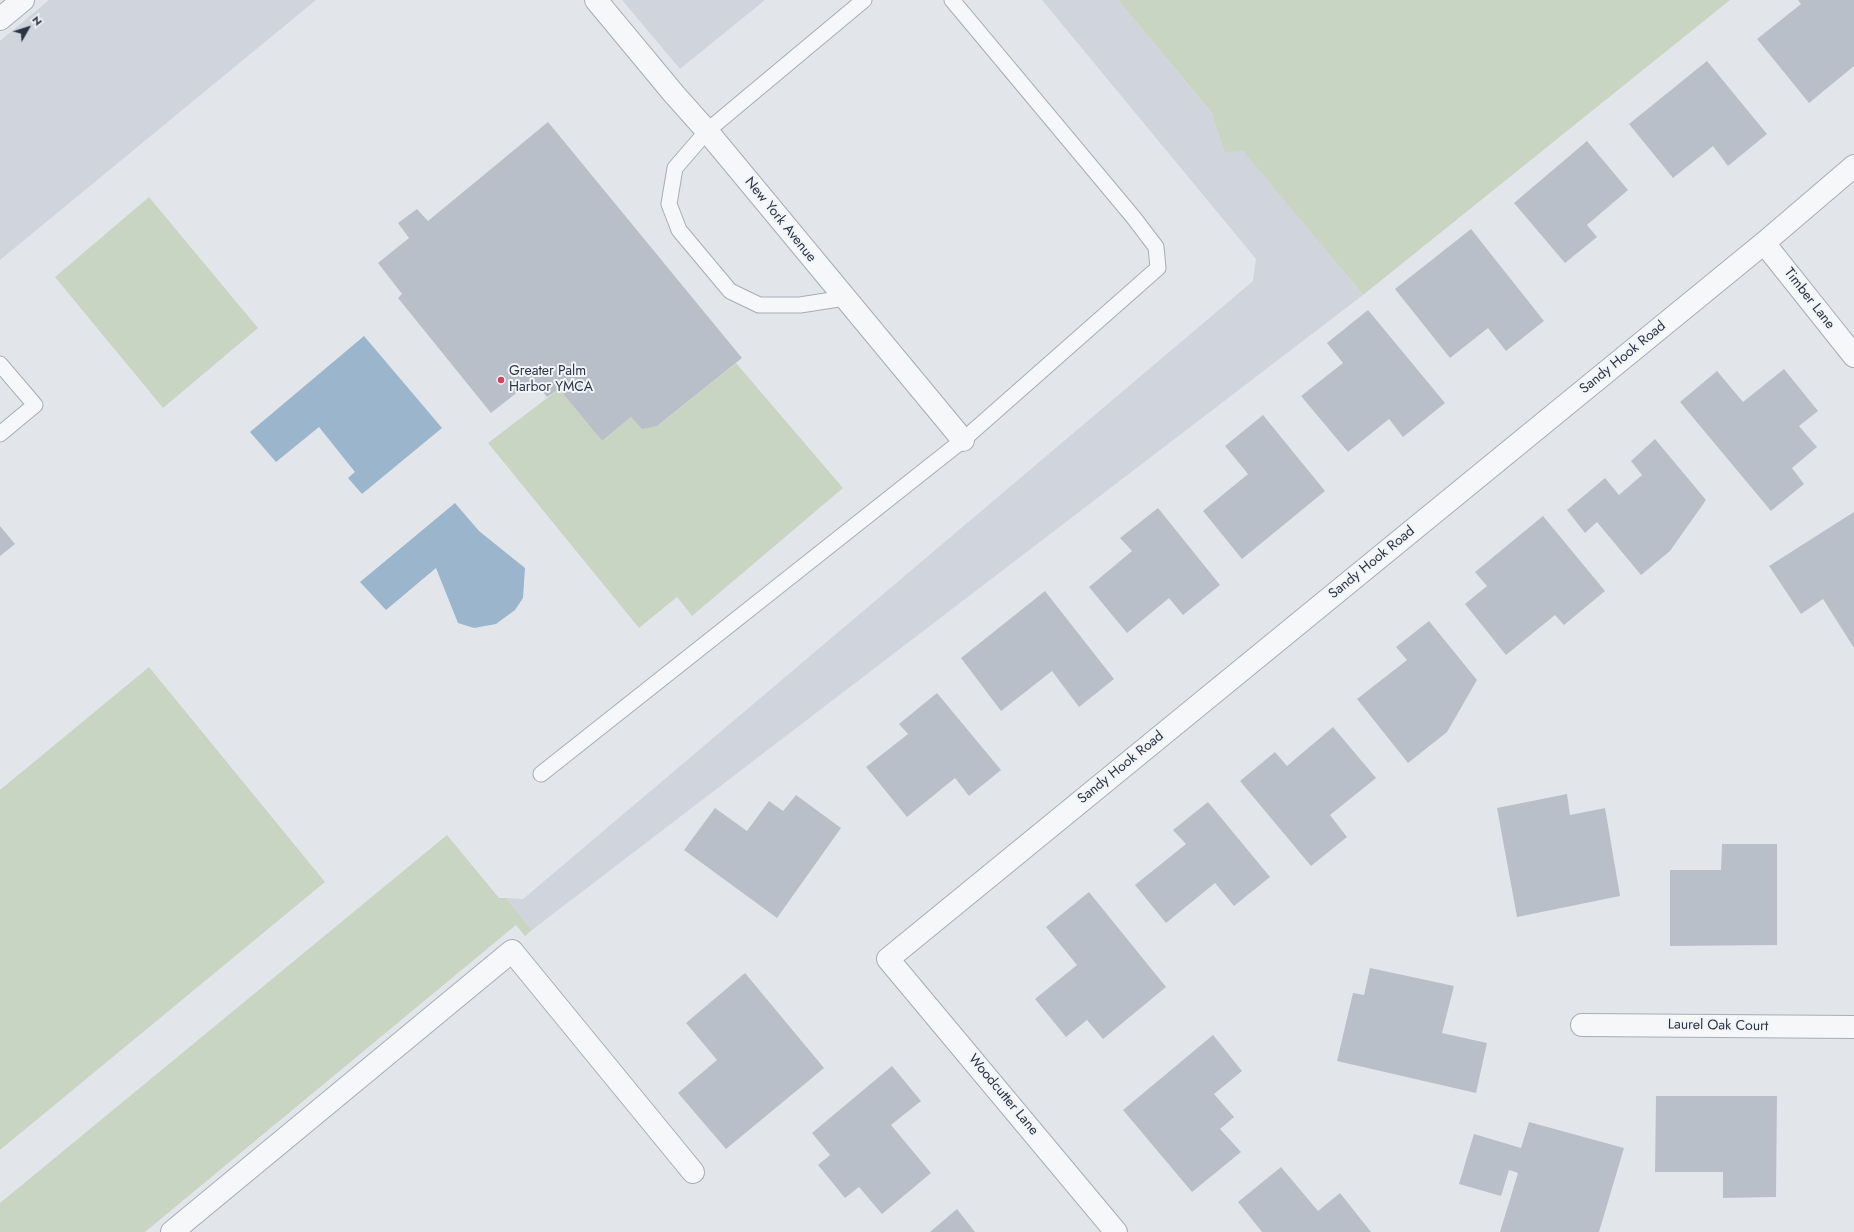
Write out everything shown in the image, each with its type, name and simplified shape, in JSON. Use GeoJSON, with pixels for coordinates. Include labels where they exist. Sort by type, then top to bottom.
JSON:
{"type":"FeatureCollection","features":[{"type":"Feature","properties":{"kind":"street"},"geometry":{"type":"LineString","coordinates":[[0,19],[23,0]]}},
{"type":"Feature","properties":{"kind":"street","name":"New York Avenue"},"geometry":{"type":"LineString","coordinates":[[596,0],[674,94],[707,131],[963,440]]}},
{"type":"Feature","properties":{"kind":"street","name":"Sandy Hook Road"},"geometry":{"type":"LineString","coordinates":[[888,959],[1764,242],[1854,166]]}},
{"type":"Feature","properties":{"kind":"street","name":"Timber Lane"},"geometry":{"type":"LineString","coordinates":[[1764,242],[1854,356]]}},
{"type":"Feature","properties":{"kind":"street"},"geometry":{"type":"LineString","coordinates":[[172,1232],[512,951],[693,1172]]}},
{"type":"Feature","properties":{"kind":"street","name":"Woodcutter Lane"},"geometry":{"type":"LineString","coordinates":[[888,959],[1116,1232]]}},
{"type":"Feature","properties":{"kind":"street","name":"Laurel Oak Court"},"geometry":{"type":"LineString","coordinates":[[1582,1025],[1854,1027]]}},
{"type":"Feature","properties":{"kind":"lane"},"geometry":{"type":"LineString","coordinates":[[845,298],[800,305],[759,305],[730,291],[680,230],[669,204],[675,168],[707,131],[864,0]]}},
{"type":"Feature","properties":{"kind":"lane"},"geometry":{"type":"LineString","coordinates":[[541,774],[963,440],[1158,268],[1156,247],[1134,218],[952,0]]}},
{"type":"Feature","properties":{"kind":"lane"},"geometry":{"type":"LineString","coordinates":[[0,364],[34,405],[0,434]]}},
{"type":"Feature","properties":{"kind":"shaded area"},"geometry":{"type":"Polygon","coordinates":[[[49,0],[316,0],[0,260],[0,41],[49,0]]]}},
{"type":"Feature","properties":{"kind":"shaded area"},"geometry":{"type":"Polygon","coordinates":[[[622,0],[765,0],[680,69],[622,0]]]}},
{"type":"Feature","properties":{"kind":"shaded area"},"geometry":{"type":"Polygon","coordinates":[[[1042,0],[1118,0],[1363,295],[532,930],[506,898],[523,899],[1253,281],[1256,259],[1042,0]]]}},
{"type":"Feature","properties":{"kind":"green space"},"geometry":{"type":"Polygon","coordinates":[[[1118,0],[1730,0],[1363,295],[1243,151],[1225,152],[1212,113],[1118,0]]]}},
{"type":"Feature","properties":{"kind":"green space"},"geometry":{"type":"Polygon","coordinates":[[[149,197],[258,328],[163,408],[55,277],[149,197]]]}},
{"type":"Feature","properties":{"kind":"green space"},"geometry":{"type":"Polygon","coordinates":[[[736,363],[843,488],[692,616],[677,597],[639,628],[488,443],[559,389],[602,441],[631,417],[642,428],[657,426],[736,363]]]}},
{"type":"Feature","properties":{"kind":"green space"},"geometry":{"type":"Polygon","coordinates":[[[149,667],[325,882],[0,1150],[0,790],[149,667]]]}},
{"type":"Feature","properties":{"kind":"green space"},"geometry":{"type":"Polygon","coordinates":[[[447,835],[499,898],[506,898],[532,930],[525,936],[516,925],[145,1232],[0,1232],[0,1203],[447,835]]]}},
{"type":"Feature","properties":{"kind":"water"},"geometry":{"type":"Polygon","coordinates":[[[364,336],[442,428],[362,494],[348,478],[355,472],[319,427],[276,462],[250,432],[364,336]]]}},
{"type":"Feature","properties":{"kind":"water"},"geometry":{"type":"Polygon","coordinates":[[[455,503],[479,531],[525,568],[523,598],[515,610],[496,624],[474,628],[458,623],[436,568],[386,610],[360,582],[455,503]]]}},
{"type":"Feature","properties":{"kind":"building"},"geometry":{"type":"Polygon","coordinates":[[[1798,0],[1854,0],[1854,66],[1809,103],[1757,39],[1801,4],[1798,0]]]}},
{"type":"Feature","properties":{"kind":"building"},"geometry":{"type":"Polygon","coordinates":[[[1707,61],[1767,134],[1728,166],[1713,146],[1673,178],[1629,124],[1707,61]]]}},
{"type":"Feature","properties":{"kind":"building"},"geometry":{"type":"Polygon","coordinates":[[[548,122],[742,358],[657,426],[642,429],[631,417],[602,441],[559,389],[547,397],[533,380],[491,413],[398,298],[402,294],[378,263],[409,238],[398,223],[417,209],[428,221],[548,122]]]}},
{"type":"Feature","properties":{"kind":"building"},"geometry":{"type":"Polygon","coordinates":[[[1587,141],[1628,190],[1587,225],[1597,237],[1565,263],[1514,203],[1587,141]]]}},
{"type":"Feature","properties":{"kind":"building"},"geometry":{"type":"Polygon","coordinates":[[[1471,229],[1544,321],[1506,351],[1488,328],[1450,358],[1395,289],[1471,229]]]}},
{"type":"Feature","properties":{"kind":"building"},"geometry":{"type":"Polygon","coordinates":[[[1368,310],[1445,403],[1403,437],[1389,419],[1348,452],[1301,396],[1343,363],[1327,343],[1368,310]]]}},
{"type":"Feature","properties":{"kind":"building"},"geometry":{"type":"Polygon","coordinates":[[[1784,369],[1818,411],[1799,426],[1817,447],[1792,468],[1804,484],[1771,511],[1680,402],[1717,371],[1743,402],[1784,369]]]}},
{"type":"Feature","properties":{"kind":"building"},"geometry":{"type":"Polygon","coordinates":[[[1263,415],[1325,491],[1242,559],[1203,511],[1248,474],[1225,446],[1263,415]]]}},
{"type":"Feature","properties":{"kind":"building"},"geometry":{"type":"Polygon","coordinates":[[[1655,439],[1706,500],[1670,551],[1641,575],[1597,522],[1585,533],[1567,510],[1605,478],[1619,495],[1642,475],[1631,461],[1655,439]]]}},
{"type":"Feature","properties":{"kind":"building"},"geometry":{"type":"Polygon","coordinates":[[[1158,508],[1220,585],[1183,615],[1169,598],[1127,633],[1089,587],[1132,551],[1120,538],[1158,508]]]}},
{"type":"Feature","properties":{"kind":"building"},"geometry":{"type":"Polygon","coordinates":[[[1854,512],[1854,648],[1823,599],[1801,614],[1769,566],[1854,512]]]}},
{"type":"Feature","properties":{"kind":"building"},"geometry":{"type":"Polygon","coordinates":[[[1543,516],[1605,591],[1564,625],[1555,615],[1506,655],[1465,604],[1487,586],[1475,572],[1543,516]]]}},
{"type":"Feature","properties":{"kind":"building"},"geometry":{"type":"Polygon","coordinates":[[[0,526],[15,544],[0,556],[0,526]]]}},
{"type":"Feature","properties":{"kind":"building"},"geometry":{"type":"Polygon","coordinates":[[[1045,591],[1114,679],[1079,707],[1052,671],[1001,711],[961,658],[1045,591]]]}},
{"type":"Feature","properties":{"kind":"building"},"geometry":{"type":"Polygon","coordinates":[[[1429,621],[1477,680],[1447,732],[1408,763],[1357,699],[1407,660],[1396,647],[1429,621]]]}},
{"type":"Feature","properties":{"kind":"building"},"geometry":{"type":"Polygon","coordinates":[[[937,693],[1001,770],[969,796],[955,778],[907,817],[866,767],[908,734],[899,724],[937,693]]]}},
{"type":"Feature","properties":{"kind":"building"},"geometry":{"type":"Polygon","coordinates":[[[1333,727],[1376,778],[1330,815],[1347,837],[1311,866],[1240,781],[1275,752],[1287,766],[1333,727]]]}},
{"type":"Feature","properties":{"kind":"building"},"geometry":{"type":"Polygon","coordinates":[[[1567,794],[1570,815],[1605,808],[1620,896],[1517,917],[1497,808],[1567,794]]]}},
{"type":"Feature","properties":{"kind":"building"},"geometry":{"type":"Polygon","coordinates":[[[796,795],[841,828],[777,918],[684,850],[715,808],[747,831],[769,801],[783,811],[796,795]]]}},
{"type":"Feature","properties":{"kind":"building"},"geometry":{"type":"Polygon","coordinates":[[[1208,802],[1270,877],[1234,906],[1215,883],[1166,923],[1135,885],[1186,844],[1173,830],[1208,802]]]}},
{"type":"Feature","properties":{"kind":"building"},"geometry":{"type":"Polygon","coordinates":[[[1722,844],[1777,844],[1777,945],[1670,946],[1670,870],[1721,870],[1722,844]]]}},
{"type":"Feature","properties":{"kind":"building"},"geometry":{"type":"Polygon","coordinates":[[[1089,892],[1166,987],[1103,1039],[1087,1020],[1066,1037],[1035,999],[1077,965],[1046,927],[1089,892]]]}},
{"type":"Feature","properties":{"kind":"building"},"geometry":{"type":"Polygon","coordinates":[[[1370,968],[1454,986],[1442,1033],[1487,1043],[1476,1093],[1337,1061],[1353,993],[1364,995],[1370,968]]]}},
{"type":"Feature","properties":{"kind":"building"},"geometry":{"type":"Polygon","coordinates":[[[745,973],[824,1068],[726,1149],[678,1093],[717,1060],[686,1023],[745,973]]]}},
{"type":"Feature","properties":{"kind":"building"},"geometry":{"type":"Polygon","coordinates":[[[1213,1035],[1242,1071],[1214,1094],[1234,1117],[1220,1129],[1241,1152],[1192,1192],[1123,1110],[1213,1035]]]}},
{"type":"Feature","properties":{"kind":"building"},"geometry":{"type":"Polygon","coordinates":[[[892,1066],[921,1101],[891,1125],[931,1173],[882,1214],[859,1187],[845,1198],[818,1165],[830,1155],[812,1133],[892,1066]]]}},
{"type":"Feature","properties":{"kind":"building"},"geometry":{"type":"Polygon","coordinates":[[[1656,1096],[1777,1096],[1776,1197],[1723,1198],[1723,1172],[1655,1172],[1656,1096]]]}},
{"type":"Feature","properties":{"kind":"building"},"geometry":{"type":"Polygon","coordinates":[[[1529,1122],[1624,1148],[1599,1232],[1500,1232],[1518,1173],[1509,1170],[1501,1196],[1459,1184],[1474,1134],[1521,1148],[1529,1122]]]}},
{"type":"Feature","properties":{"kind":"building"},"geometry":{"type":"Polygon","coordinates":[[[1281,1167],[1318,1211],[1340,1193],[1371,1232],[1262,1232],[1238,1202],[1281,1167]]]}},
{"type":"Feature","properties":{"kind":"building"},"geometry":{"type":"Polygon","coordinates":[[[957,1209],[975,1232],[930,1232],[957,1209]]]}},
{"type":"Feature","properties":{"kind":"place","name":"Greater Palm Harbor YMCA"},"geometry":{"type":"Point","coordinates":[501,380]}}]}
